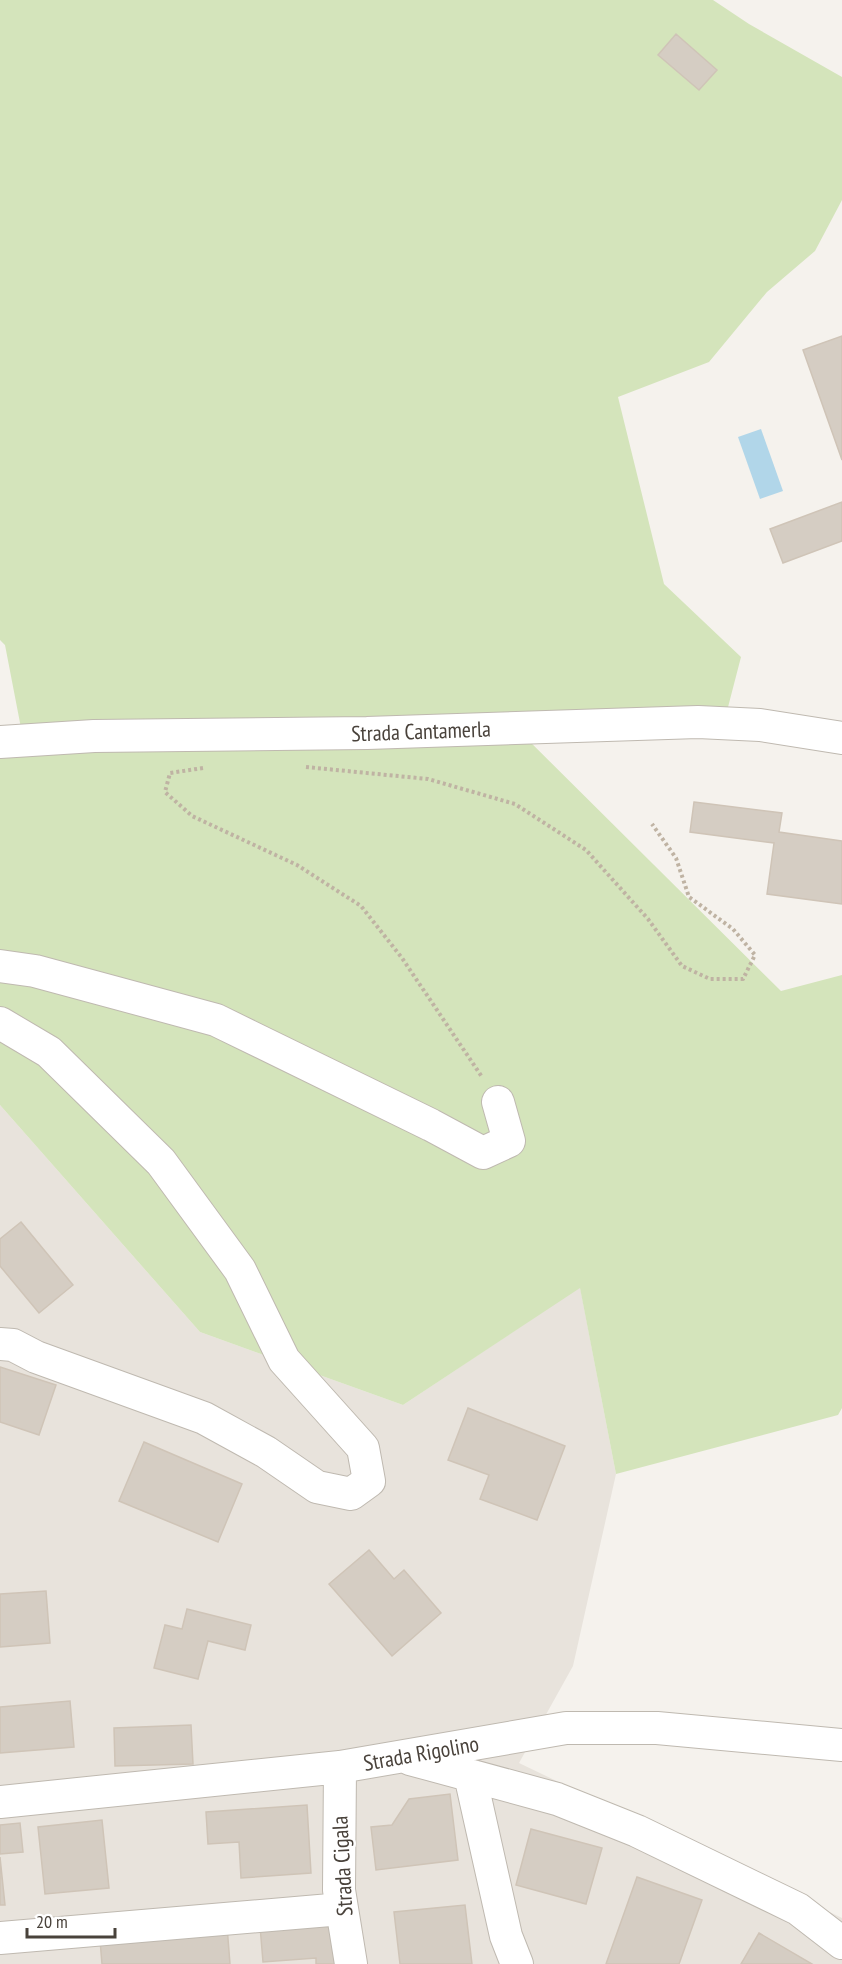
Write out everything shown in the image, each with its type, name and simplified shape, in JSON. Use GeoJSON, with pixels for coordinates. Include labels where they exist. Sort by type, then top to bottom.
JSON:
{"type":"FeatureCollection","features":[{"type":"Feature","properties":{"kind":"street","name":"Strada Cantamerla"},"geometry":{"type":"LineString","coordinates":[[0,742],[94,736],[367,733],[698,722],[759,725],[842,738]]}},
{"type":"Feature","properties":{"kind":"street"},"geometry":{"type":"LineString","coordinates":[[0,966],[35,972],[216,1020],[431,1125],[483,1153],[509,1141],[498,1102]]}},
{"type":"Feature","properties":{"kind":"street"},"geometry":{"type":"LineString","coordinates":[[0,1023],[49,1052],[161,1162],[240,1270],[284,1360],[363,1448],[369,1481],[351,1494],[317,1487],[266,1452],[204,1418],[36,1357],[13,1345],[0,1344]]}},
{"type":"Feature","properties":{"kind":"street","name":"Strada Rigolino"},"geometry":{"type":"LineString","coordinates":[[0,1802],[340,1767],[566,1728],[657,1728],[842,1745]]}},
{"type":"Feature","properties":{"kind":"street"},"geometry":{"type":"LineString","coordinates":[[398,1756],[557,1799],[637,1830],[798,1909],[842,1943]]}},
{"type":"Feature","properties":{"kind":"street","name":"Strada Cigala"},"geometry":{"type":"LineString","coordinates":[[340,1767],[339,1890],[351,1964]]}},
{"type":"Feature","properties":{"kind":"street"},"geometry":{"type":"LineString","coordinates":[[470,1775],[506,1936],[517,1964]]}},
{"type":"Feature","properties":{"kind":"street"},"geometry":{"type":"LineString","coordinates":[[0,1938],[342,1909]]}},
{"type":"Feature","properties":{"kind":"path"},"geometry":{"type":"LineString","coordinates":[[299,766],[428,779],[515,804],[586,850],[648,919],[682,966],[710,979],[743,979],[755,955],[733,929],[689,897],[676,858],[652,824]]}},
{"type":"Feature","properties":{"kind":"path"},"geometry":{"type":"LineString","coordinates":[[211,768],[170,774],[165,792],[192,816],[297,865],[361,906],[402,958],[453,1031],[498,1102]]}},
{"type":"Feature","properties":{"kind":"shaded area"},"geometry":{"type":"Polygon","coordinates":[[[0,1105],[200,1332],[403,1405],[580,1287],[616,1474],[573,1666],[519,1763],[842,1918],[842,1964],[0,1964],[0,1105]]]}},
{"type":"Feature","properties":{"kind":"green space"},"geometry":{"type":"Polygon","coordinates":[[[0,0],[713,0],[749,24],[842,77],[842,200],[815,251],[767,292],[709,362],[618,397],[664,584],[741,657],[727,711],[510,722],[781,991],[842,975],[842,1408],[838,1415],[616,1474],[580,1288],[403,1405],[200,1332],[0,1105],[0,728],[21,728],[5,645],[0,640],[0,0]]]}},
{"type":"Feature","properties":{"kind":"water"},"geometry":{"type":"Polygon","coordinates":[[[761,429],[783,491],[760,499],[738,437],[761,429]]]}},
{"type":"Feature","properties":{"kind":"building"},"geometry":{"type":"Polygon","coordinates":[[[676,34],[717,70],[699,90],[658,55],[676,34]]]}},
{"type":"Feature","properties":{"kind":"building"},"geometry":{"type":"Polygon","coordinates":[[[842,336],[842,460],[803,350],[842,336]]]}},
{"type":"Feature","properties":{"kind":"building"},"geometry":{"type":"Polygon","coordinates":[[[842,502],[842,541],[783,563],[770,529],[842,502]]]}},
{"type":"Feature","properties":{"kind":"building"},"geometry":{"type":"Polygon","coordinates":[[[694,802],[782,813],[779,832],[842,841],[842,904],[767,894],[774,843],[690,832],[694,802]]]}},
{"type":"Feature","properties":{"kind":"building"},"geometry":{"type":"Polygon","coordinates":[[[21,1222],[73,1285],[39,1313],[0,1266],[0,1239],[21,1222]]]}},
{"type":"Feature","properties":{"kind":"building"},"geometry":{"type":"Polygon","coordinates":[[[0,1367],[56,1385],[39,1435],[0,1422],[0,1367]]]}},
{"type":"Feature","properties":{"kind":"building"},"geometry":{"type":"Polygon","coordinates":[[[468,1408],[565,1446],[537,1520],[480,1499],[489,1475],[448,1460],[468,1408]]]}},
{"type":"Feature","properties":{"kind":"building"},"geometry":{"type":"Polygon","coordinates":[[[144,1442],[242,1484],[218,1542],[119,1501],[144,1442]]]}},
{"type":"Feature","properties":{"kind":"building"},"geometry":{"type":"Polygon","coordinates":[[[369,1550],[394,1579],[404,1570],[441,1613],[392,1656],[329,1584],[369,1550]]]}},
{"type":"Feature","properties":{"kind":"building"},"geometry":{"type":"Polygon","coordinates":[[[46,1591],[50,1643],[0,1647],[0,1594],[46,1591]]]}},
{"type":"Feature","properties":{"kind":"building"},"geometry":{"type":"Polygon","coordinates":[[[187,1609],[251,1625],[245,1650],[208,1641],[198,1679],[154,1668],[165,1625],[182,1629],[187,1609]]]}},
{"type":"Feature","properties":{"kind":"building"},"geometry":{"type":"Polygon","coordinates":[[[70,1701],[74,1747],[0,1753],[0,1707],[70,1701]]]}},
{"type":"Feature","properties":{"kind":"building"},"geometry":{"type":"Polygon","coordinates":[[[191,1725],[193,1764],[115,1766],[114,1728],[191,1725]]]}},
{"type":"Feature","properties":{"kind":"building"},"geometry":{"type":"Polygon","coordinates":[[[450,1794],[458,1860],[376,1870],[371,1827],[392,1825],[409,1799],[450,1794]]]}},
{"type":"Feature","properties":{"kind":"building"},"geometry":{"type":"Polygon","coordinates":[[[307,1805],[311,1873],[241,1878],[239,1842],[208,1844],[206,1812],[307,1805]]]}},
{"type":"Feature","properties":{"kind":"building"},"geometry":{"type":"Polygon","coordinates":[[[102,1820],[109,1888],[45,1894],[38,1827],[102,1820]]]}},
{"type":"Feature","properties":{"kind":"building"},"geometry":{"type":"Polygon","coordinates":[[[20,1823],[23,1852],[0,1854],[0,1825],[20,1823]]]}},
{"type":"Feature","properties":{"kind":"building"},"geometry":{"type":"Polygon","coordinates":[[[531,1829],[602,1848],[586,1904],[516,1885],[531,1829]]]}},
{"type":"Feature","properties":{"kind":"building"},"geometry":{"type":"Polygon","coordinates":[[[0,1857],[5,1905],[0,1905],[0,1857]]]}},
{"type":"Feature","properties":{"kind":"building"},"geometry":{"type":"Polygon","coordinates":[[[637,1877],[702,1900],[679,1964],[606,1964],[637,1877]]]}},
{"type":"Feature","properties":{"kind":"building"},"geometry":{"type":"Polygon","coordinates":[[[465,1905],[472,1964],[400,1964],[394,1912],[465,1905]]]}},
{"type":"Feature","properties":{"kind":"building"},"geometry":{"type":"Polygon","coordinates":[[[339,1920],[342,1964],[316,1964],[316,1958],[263,1962],[260,1926],[339,1920]]]}},
{"type":"Feature","properties":{"kind":"building"},"geometry":{"type":"Polygon","coordinates":[[[227,1926],[230,1964],[102,1964],[100,1940],[227,1926]]]}},
{"type":"Feature","properties":{"kind":"building"},"geometry":{"type":"Polygon","coordinates":[[[759,1933],[812,1964],[741,1964],[759,1933]]]}}]}
